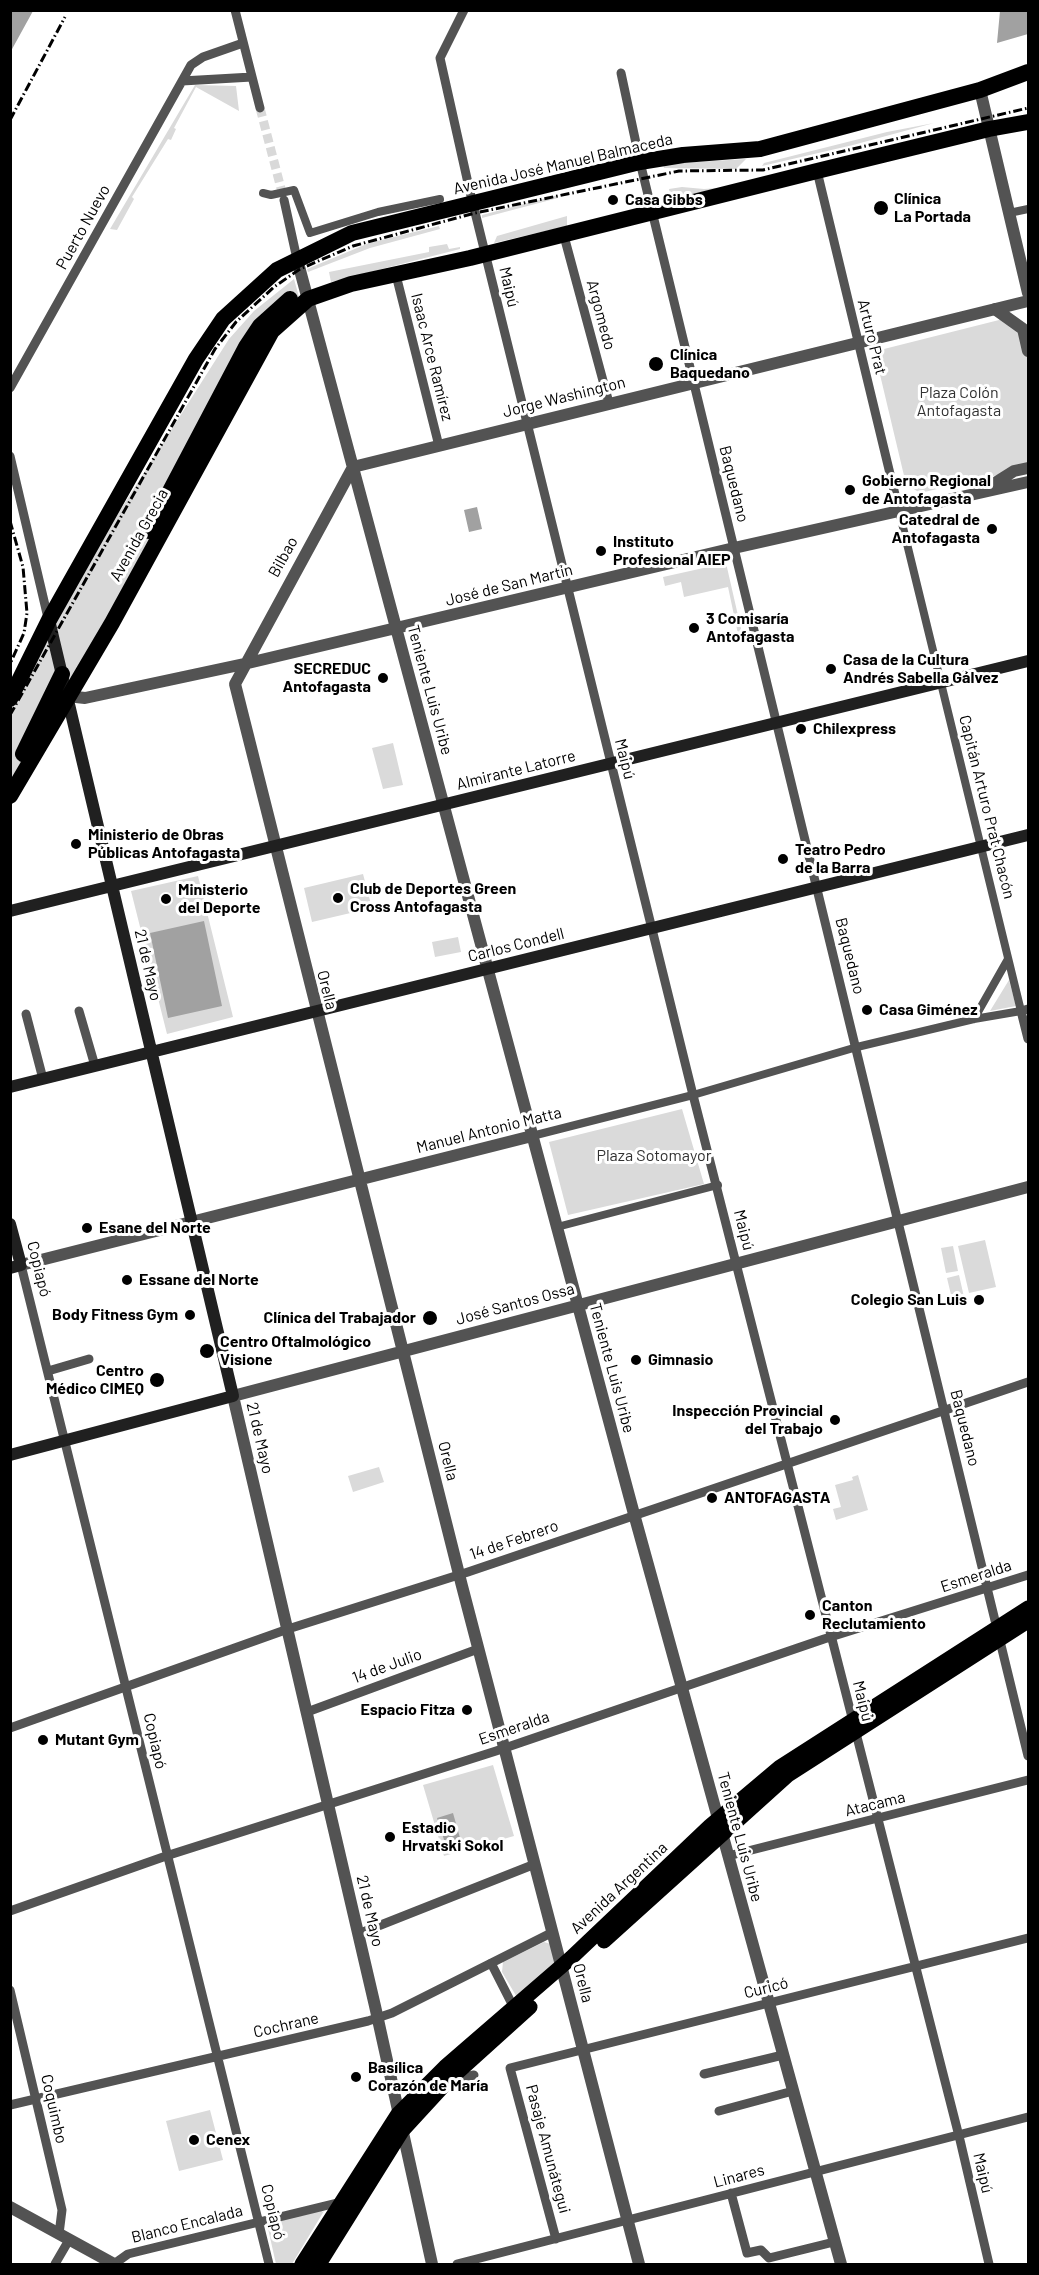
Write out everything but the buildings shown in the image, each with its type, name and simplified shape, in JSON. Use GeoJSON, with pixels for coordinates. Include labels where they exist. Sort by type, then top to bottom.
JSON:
{"type":"FeatureCollection","features":[{"type":"Feature","properties":{"kind":"highway","name":"Avenida José Manuel Balmaceda"},"geometry":{"type":"LineString","coordinates":[[49,620],[196,359],[223,319],[256,287],[297,259],[352,233],[640,162],[683,155],[760,149],[980,90],[1029,72]]}},
{"type":"Feature","properties":{"kind":"highway"},"geometry":{"type":"LineString","coordinates":[[306,293],[396,275],[564,236],[817,171],[989,129],[1029,122]]}},
{"type":"Feature","properties":{"kind":"highway","name":"Avenida Grecia"},"geometry":{"type":"LineString","coordinates":[[10,796],[112,623],[272,332],[306,293]]}},
{"type":"Feature","properties":{"kind":"highway"},"geometry":{"type":"LineString","coordinates":[[10,699],[49,620]]}},
{"type":"Feature","properties":{"kind":"highway"},"geometry":{"type":"LineString","coordinates":[[26,769],[21,758],[62,674]]}},
{"type":"Feature","properties":{"kind":"main road","name":"21 de Mayo"},"geometry":{"type":"LineString","coordinates":[[49,620],[233,1396]]}},
{"type":"Feature","properties":{"kind":"main road","name":"Almirante Latorre"},"geometry":{"type":"LineString","coordinates":[[10,911],[1029,661]]}},
{"type":"Feature","properties":{"kind":"main road","name":"Carlos Condell"},"geometry":{"type":"LineString","coordinates":[[10,1087],[1029,835]]}},
{"type":"Feature","properties":{"kind":"main road","name":"Copiapó"},"geometry":{"type":"LineString","coordinates":[[10,1224],[16,1267]]}},
{"type":"Feature","properties":{"kind":"main road","name":"José Santos Ossa"},"geometry":{"type":"LineString","coordinates":[[10,1455],[233,1396]]}},
{"type":"Feature","properties":{"kind":"main road","name":"Avenida Argentina"},"geometry":{"type":"LineString","coordinates":[[319,2265],[402,2131],[448,2081],[780,1767],[854,1725],[1000,1633],[1029,1608]]}},
{"type":"Feature","properties":{"kind":"main road","name":"Avenida Argentina"},"geometry":{"type":"LineString","coordinates":[[1000,1633],[1029,1622]]}},
{"type":"Feature","properties":{"kind":"main road","name":"Avenida Argentina"},"geometry":{"type":"LineString","coordinates":[[302,2265],[398,2114],[445,2067],[514,2008],[563,1971]]}},
{"type":"Feature","properties":{"kind":"street"},"geometry":{"type":"LineString","coordinates":[[235,10],[260,108]]}},
{"type":"Feature","properties":{"kind":"street"},"geometry":{"type":"LineString","coordinates":[[464,10],[440,58],[473,203]]}},
{"type":"Feature","properties":{"kind":"street","name":"Puerto Nuevo"},"geometry":{"type":"LineString","coordinates":[[10,388],[182,81],[196,60],[243,43]]}},
{"type":"Feature","properties":{"kind":"street","name":"Baquedano"},"geometry":{"type":"LineString","coordinates":[[621,73],[652,213],[1029,1756]]}},
{"type":"Feature","properties":{"kind":"street"},"geometry":{"type":"LineString","coordinates":[[182,81],[252,77]]}},
{"type":"Feature","properties":{"kind":"street"},"geometry":{"type":"LineString","coordinates":[[980,90],[1029,293]]}},
{"type":"Feature","properties":{"kind":"street","name":"Arturo Prat"},"geometry":{"type":"LineString","coordinates":[[817,171],[899,511]]}},
{"type":"Feature","properties":{"kind":"street"},"geometry":{"type":"LineString","coordinates":[[263,193],[271,195],[294,190],[310,233],[390,209],[440,199]]}},
{"type":"Feature","properties":{"kind":"street","name":"Teniente Luis Uribe"},"geometry":{"type":"LineString","coordinates":[[284,200],[306,293],[532,1136],[840,2265]]}},
{"type":"Feature","properties":{"kind":"street","name":"Maipú"},"geometry":{"type":"LineString","coordinates":[[473,203],[525,423],[693,1095],[718,1185],[958,2134],[989,2265]]}},
{"type":"Feature","properties":{"kind":"street"},"geometry":{"type":"LineString","coordinates":[[1009,213],[1029,209]]}},
{"type":"Feature","properties":{"kind":"street","name":"Argomedo"},"geometry":{"type":"LineString","coordinates":[[564,236],[609,403]]}},
{"type":"Feature","properties":{"kind":"street","name":"Isaac Arce Ramírez"},"geometry":{"type":"LineString","coordinates":[[396,275],[438,446]]}},
{"type":"Feature","properties":{"kind":"street","name":"Jorge Washington"},"geometry":{"type":"LineString","coordinates":[[353,467],[1029,301]]}},
{"type":"Feature","properties":{"kind":"street"},"geometry":{"type":"LineString","coordinates":[[995,309],[1023,329],[1029,351]]}},
{"type":"Feature","properties":{"kind":"street"},"geometry":{"type":"LineString","coordinates":[[10,456],[49,620]]}},
{"type":"Feature","properties":{"kind":"street","name":"Bilbao"},"geometry":{"type":"LineString","coordinates":[[244,664],[353,467]]}},
{"type":"Feature","properties":{"kind":"street"},"geometry":{"type":"LineString","coordinates":[[978,493],[1014,471],[1029,468]]}},
{"type":"Feature","properties":{"kind":"street","name":"José de San Martín"},"geometry":{"type":"LineString","coordinates":[[67,696],[85,698],[244,664],[396,630],[734,548],[1029,482]]}},
{"type":"Feature","properties":{"kind":"street","name":"Capitán Arturo Prat Chacón"},"geometry":{"type":"LineString","coordinates":[[899,511],[1008,959],[1025,1010],[1029,1039]]}},
{"type":"Feature","properties":{"kind":"street","name":"Orella"},"geometry":{"type":"LineString","coordinates":[[244,664],[235,684],[459,1575],[639,2265]]}},
{"type":"Feature","properties":{"kind":"street"},"geometry":{"type":"LineString","coordinates":[[974,1019],[1008,959]]}},
{"type":"Feature","properties":{"kind":"street","name":"Manuel Antonio Matta"},"geometry":{"type":"LineString","coordinates":[[16,1267],[693,1095],[857,1047],[974,1019],[1025,1010]]}},
{"type":"Feature","properties":{"kind":"street"},"geometry":{"type":"LineString","coordinates":[[79,1011],[94,1066]]}},
{"type":"Feature","properties":{"kind":"street"},"geometry":{"type":"LineString","coordinates":[[26,1014],[44,1079]]}},
{"type":"Feature","properties":{"kind":"street"},"geometry":{"type":"LineString","coordinates":[[557,1227],[718,1185]]}},
{"type":"Feature","properties":{"kind":"street","name":"José Santos Ossa"},"geometry":{"type":"LineString","coordinates":[[233,1396],[1029,1187]]}},
{"type":"Feature","properties":{"kind":"street","name":"Copiapó"},"geometry":{"type":"LineString","coordinates":[[16,1267],[48,1371],[66,1440],[166,1856],[269,2265]]}},
{"type":"Feature","properties":{"kind":"street"},"geometry":{"type":"LineString","coordinates":[[48,1371],[89,1359]]}},
{"type":"Feature","properties":{"kind":"street","name":"14 de Febrero"},"geometry":{"type":"LineString","coordinates":[[10,1728],[126,1689],[288,1629],[459,1575],[1029,1382]]}},
{"type":"Feature","properties":{"kind":"street","name":"21 de Mayo"},"geometry":{"type":"LineString","coordinates":[[233,1396],[378,2018],[432,2265]]}},
{"type":"Feature","properties":{"kind":"street","name":"Esmeralda"},"geometry":{"type":"LineString","coordinates":[[10,1911],[166,1856],[505,1748],[832,1637],[1029,1575]]}},
{"type":"Feature","properties":{"kind":"street","name":"14 de Julio"},"geometry":{"type":"LineString","coordinates":[[307,1712],[478,1649]]}},
{"type":"Feature","properties":{"kind":"street","name":"Atacama"},"geometry":{"type":"LineString","coordinates":[[728,1856],[1029,1780]]}},
{"type":"Feature","properties":{"kind":"street"},"geometry":{"type":"LineString","coordinates":[[358,1934],[535,1864]]}},
{"type":"Feature","properties":{"kind":"street","name":"Cochrane"},"geometry":{"type":"LineString","coordinates":[[10,2105],[378,2018],[553,1932]]}},
{"type":"Feature","properties":{"kind":"street","name":"Curicó"},"geometry":{"type":"LineString","coordinates":[[510,2067],[1029,1938]]}},
{"type":"Feature","properties":{"kind":"street"},"geometry":{"type":"LineString","coordinates":[[491,1963],[514,2008]]}},
{"type":"Feature","properties":{"kind":"street","name":"Coquimbo"},"geometry":{"type":"LineString","coordinates":[[10,1990],[62,2210],[64,2237]]}},
{"type":"Feature","properties":{"kind":"street"},"geometry":{"type":"LineString","coordinates":[[704,2074],[783,2055]]}},
{"type":"Feature","properties":{"kind":"street","name":"Pasaje Amunátegui"},"geometry":{"type":"LineString","coordinates":[[510,2067],[556,2239]]}},
{"type":"Feature","properties":{"kind":"street"},"geometry":{"type":"LineString","coordinates":[[448,2081],[474,2074]]}},
{"type":"Feature","properties":{"kind":"street"},"geometry":{"type":"LineString","coordinates":[[719,2111],[793,2091]]}},
{"type":"Feature","properties":{"kind":"street","name":"Linares"},"geometry":{"type":"LineString","coordinates":[[457,2265],[1029,2117]]}},
{"type":"Feature","properties":{"kind":"street"},"geometry":{"type":"LineString","coordinates":[[731,2193],[747,2253],[761,2250],[769,2258],[834,2242]]}},
{"type":"Feature","properties":{"kind":"street","name":"Blanco Encalada"},"geometry":{"type":"LineString","coordinates":[[114,2265],[128,2254],[341,2202]]}},
{"type":"Feature","properties":{"kind":"street"},"geometry":{"type":"LineString","coordinates":[[10,2207],[114,2265]]}},
{"type":"Feature","properties":{"kind":"street"},"geometry":{"type":"LineString","coordinates":[[55,2265],[64,2237]]}},
{"type":"Feature","properties":{"kind":"green space"},"geometry":{"type":"Polygon","coordinates":[[[195,85],[236,86],[239,111],[196,87],[174,128],[176,129],[171,140],[168,139],[132,197],[134,199],[117,230],[110,229],[195,85]]]}},
{"type":"Feature","properties":{"kind":"green space"},"geometry":{"type":"Polygon","coordinates":[[[934,123],[762,166],[764,163],[887,132],[934,123]]]}},
{"type":"Feature","properties":{"kind":"green space"},"geometry":{"type":"Polygon","coordinates":[[[746,159],[736,169],[664,168],[663,164],[746,159]]]}},
{"type":"Feature","properties":{"kind":"green space"},"geometry":{"type":"Polygon","coordinates":[[[719,188],[671,199],[669,189],[719,188]]]}},
{"type":"Feature","properties":{"kind":"green space"},"geometry":{"type":"Polygon","coordinates":[[[558,195],[558,198],[482,218],[482,215],[558,195]]]}},
{"type":"Feature","properties":{"kind":"green space"},"geometry":{"type":"Polygon","coordinates":[[[567,216],[567,226],[494,243],[497,236],[567,216]]]}},
{"type":"Feature","properties":{"kind":"green space"},"geometry":{"type":"Polygon","coordinates":[[[439,226],[440,229],[370,248],[308,272],[307,269],[369,243],[439,226]]]}},
{"type":"Feature","properties":{"kind":"green space"},"geometry":{"type":"Polygon","coordinates":[[[447,244],[449,249],[460,247],[460,249],[331,282],[329,272],[429,252],[429,247],[447,244]]]}},
{"type":"Feature","properties":{"kind":"green space"},"geometry":{"type":"Polygon","coordinates":[[[294,279],[299,297],[116,614],[11,785],[11,719],[23,677],[56,611],[229,339],[254,311],[294,279]]]}},
{"type":"Feature","properties":{"kind":"green space","name":"Plaza Colón Antofagasta"},"geometry":{"type":"Polygon","coordinates":[[[1007,318],[1012,321],[1028,351],[1028,468],[920,493],[906,484],[877,362],[880,355],[884,349],[1007,318]]]}},
{"type":"Feature","properties":{"kind":"green space"},"geometry":{"type":"Polygon","coordinates":[[[726,563],[742,633],[738,634],[728,587],[684,597],[681,582],[665,586],[663,577],[726,563]]]}},
{"type":"Feature","properties":{"kind":"green space"},"geometry":{"type":"Polygon","coordinates":[[[393,743],[403,785],[383,789],[372,748],[393,743]]]}},
{"type":"Feature","properties":{"kind":"green space","name":"Club de Deportes Green Cross Antofagasta"},"geometry":{"type":"Polygon","coordinates":[[[363,874],[372,908],[312,922],[304,888],[363,874]]]}},
{"type":"Feature","properties":{"kind":"green space"},"geometry":{"type":"Polygon","coordinates":[[[198,876],[233,1017],[167,1034],[131,891],[198,876]]]}},
{"type":"Feature","properties":{"kind":"green space"},"geometry":{"type":"Polygon","coordinates":[[[458,937],[461,952],[435,957],[432,942],[458,937]]]}},
{"type":"Feature","properties":{"kind":"green space"},"geometry":{"type":"Polygon","coordinates":[[[1009,980],[1016,1006],[990,1011],[1009,980]]]}},
{"type":"Feature","properties":{"kind":"green space","name":"Plaza Sotomayor"},"geometry":{"type":"Polygon","coordinates":[[[682,1109],[704,1184],[568,1215],[549,1142],[682,1109]]]}},
{"type":"Feature","properties":{"kind":"green space"},"geometry":{"type":"Polygon","coordinates":[[[985,1240],[996,1287],[969,1293],[958,1246],[985,1240]]]}},
{"type":"Feature","properties":{"kind":"green space"},"geometry":{"type":"Polygon","coordinates":[[[953,1246],[958,1271],[946,1273],[941,1248],[953,1246]]]}},
{"type":"Feature","properties":{"kind":"green space"},"geometry":{"type":"Polygon","coordinates":[[[959,1275],[964,1297],[952,1299],[947,1278],[959,1275]]]}},
{"type":"Feature","properties":{"kind":"green space"},"geometry":{"type":"Polygon","coordinates":[[[379,1467],[384,1482],[353,1492],[348,1476],[379,1467]]]}},
{"type":"Feature","properties":{"kind":"green space"},"geometry":{"type":"Polygon","coordinates":[[[858,1475],[868,1510],[836,1520],[833,1509],[841,1507],[835,1485],[853,1480],[852,1477],[858,1475]]]}},
{"type":"Feature","properties":{"kind":"green space"},"geometry":{"type":"Polygon","coordinates":[[[493,1765],[514,1836],[444,1856],[423,1785],[493,1765]]]}},
{"type":"Feature","properties":{"kind":"green space"},"geometry":{"type":"Polygon","coordinates":[[[544,1942],[551,1944],[557,1964],[518,1999],[502,1972],[503,1962],[544,1942]]]}},
{"type":"Feature","properties":{"kind":"green space","name":"Cenex"},"geometry":{"type":"Polygon","coordinates":[[[210,2110],[223,2160],[179,2171],[166,2121],[210,2110]]]}},
{"type":"Feature","properties":{"kind":"green space"},"geometry":{"type":"Polygon","coordinates":[[[323,2209],[322,2212],[324,2211],[292,2264],[276,2264],[267,2224],[323,2209]]]}},
{"type":"Feature","properties":{"kind":"shaded area"},"geometry":{"type":"Polygon","coordinates":[[[10,11],[33,11],[11,51],[10,11]]]}},
{"type":"Feature","properties":{"kind":"shaded area"},"geometry":{"type":"Polygon","coordinates":[[[1000,11],[1028,11],[1028,34],[997,43],[1000,11]]]}},
{"type":"Feature","properties":{"kind":"shaded area"},"geometry":{"type":"Polygon","coordinates":[[[477,507],[482,529],[469,532],[464,510],[477,507]]]}},
{"type":"Feature","properties":{"kind":"shaded area"},"geometry":{"type":"Polygon","coordinates":[[[204,921],[222,1006],[168,1018],[150,933],[204,921]]]}},
{"type":"Feature","properties":{"kind":"shaded area"},"geometry":{"type":"Polygon","coordinates":[[[453,1813],[462,1845],[447,1849],[437,1818],[453,1813]]]}},
{"type":"Feature","properties":{"kind":"tunnel"},"geometry":{"type":"LineString","coordinates":[[260,108],[284,200]]}},
{"type":"Feature","properties":{"kind":"railway"},"geometry":{"type":"LineString","coordinates":[[10,120],[65,17]]}},
{"type":"Feature","properties":{"kind":"railway"},"geometry":{"type":"LineString","coordinates":[[10,715],[215,349],[236,322],[274,287],[300,269],[353,246],[475,213],[679,171],[763,170],[1028,108]]}},
{"type":"Feature","properties":{"kind":"railway"},"geometry":{"type":"LineString","coordinates":[[10,521],[23,567],[27,613],[24,633],[10,664]]}},
{"type":"Feature","properties":{"kind":"place","name":"Casa Gibbs"},"geometry":{"type":"Point","coordinates":[613,200]}},
{"type":"Feature","properties":{"kind":"place","name":"Clínica La Portada"},"geometry":{"type":"Point","coordinates":[881,208]}},
{"type":"Feature","properties":{"kind":"place","name":"Clínica Baquedano"},"geometry":{"type":"Point","coordinates":[656,364]}},
{"type":"Feature","properties":{"kind":"place","name":"Gobierno Regional de Antofagasta"},"geometry":{"type":"Point","coordinates":[850,490]}},
{"type":"Feature","properties":{"kind":"place","name":"Catedral de Antofagasta"},"geometry":{"type":"Point","coordinates":[992,529]}},
{"type":"Feature","properties":{"kind":"place","name":"Instituto Profesional AIEP"},"geometry":{"type":"Point","coordinates":[601,551]}},
{"type":"Feature","properties":{"kind":"place","name":"3 Comisaría Antofagasta"},"geometry":{"type":"Point","coordinates":[694,628]}},
{"type":"Feature","properties":{"kind":"place","name":"Casa de la Cultura Andrés Sabella Gálvez"},"geometry":{"type":"Point","coordinates":[831,669]}},
{"type":"Feature","properties":{"kind":"place","name":"SECREDUC Antofagasta"},"geometry":{"type":"Point","coordinates":[383,678]}},
{"type":"Feature","properties":{"kind":"place","name":"Chilexpress"},"geometry":{"type":"Point","coordinates":[801,729]}},
{"type":"Feature","properties":{"kind":"place","name":"Ministerio de Obras Públicas Antofagasta"},"geometry":{"type":"Point","coordinates":[76,844]}},
{"type":"Feature","properties":{"kind":"place","name":"Teatro Pedro de la Barra"},"geometry":{"type":"Point","coordinates":[783,859]}},
{"type":"Feature","properties":{"kind":"place","name":"Club de Deportes Green Cross Antofagasta"},"geometry":{"type":"Point","coordinates":[338,898]}},
{"type":"Feature","properties":{"kind":"place","name":"Ministerio del Deporte"},"geometry":{"type":"Point","coordinates":[166,899]}},
{"type":"Feature","properties":{"kind":"place","name":"Casa Giménez"},"geometry":{"type":"Point","coordinates":[867,1010]}},
{"type":"Feature","properties":{"kind":"place","name":"Esane del Norte"},"geometry":{"type":"Point","coordinates":[87,1228]}},
{"type":"Feature","properties":{"kind":"place","name":"Essane del Norte"},"geometry":{"type":"Point","coordinates":[127,1280]}},
{"type":"Feature","properties":{"kind":"place","name":"Colegio San Luis"},"geometry":{"type":"Point","coordinates":[979,1300]}},
{"type":"Feature","properties":{"kind":"place","name":"Body Fitness Gym"},"geometry":{"type":"Point","coordinates":[190,1315]}},
{"type":"Feature","properties":{"kind":"place","name":"Clínica del Trabajador"},"geometry":{"type":"Point","coordinates":[430,1318]}},
{"type":"Feature","properties":{"kind":"place","name":"Centro Oftalmológico Visione"},"geometry":{"type":"Point","coordinates":[207,1351]}},
{"type":"Feature","properties":{"kind":"place","name":"Gimnasio"},"geometry":{"type":"Point","coordinates":[636,1360]}},
{"type":"Feature","properties":{"kind":"place","name":"Centro Médico CIMEQ"},"geometry":{"type":"Point","coordinates":[157,1380]}},
{"type":"Feature","properties":{"kind":"place","name":"Inspección Provincial del Trabajo"},"geometry":{"type":"Point","coordinates":[835,1420]}},
{"type":"Feature","properties":{"kind":"place","name":"ANTOFAGASTA"},"geometry":{"type":"Point","coordinates":[712,1498]}},
{"type":"Feature","properties":{"kind":"place","name":"Canton Reclutamiento"},"geometry":{"type":"Point","coordinates":[810,1615]}},
{"type":"Feature","properties":{"kind":"place","name":"Espacio Fitza"},"geometry":{"type":"Point","coordinates":[467,1710]}},
{"type":"Feature","properties":{"kind":"place","name":"Mutant Gym"},"geometry":{"type":"Point","coordinates":[43,1740]}},
{"type":"Feature","properties":{"kind":"place","name":"Estadio Hrvatski Sokol"},"geometry":{"type":"Point","coordinates":[390,1837]}},
{"type":"Feature","properties":{"kind":"place","name":"Basílica Corazón de María"},"geometry":{"type":"Point","coordinates":[356,2077]}},
{"type":"Feature","properties":{"kind":"place","name":"Cenex"},"geometry":{"type":"Point","coordinates":[194,2140]}}]}
